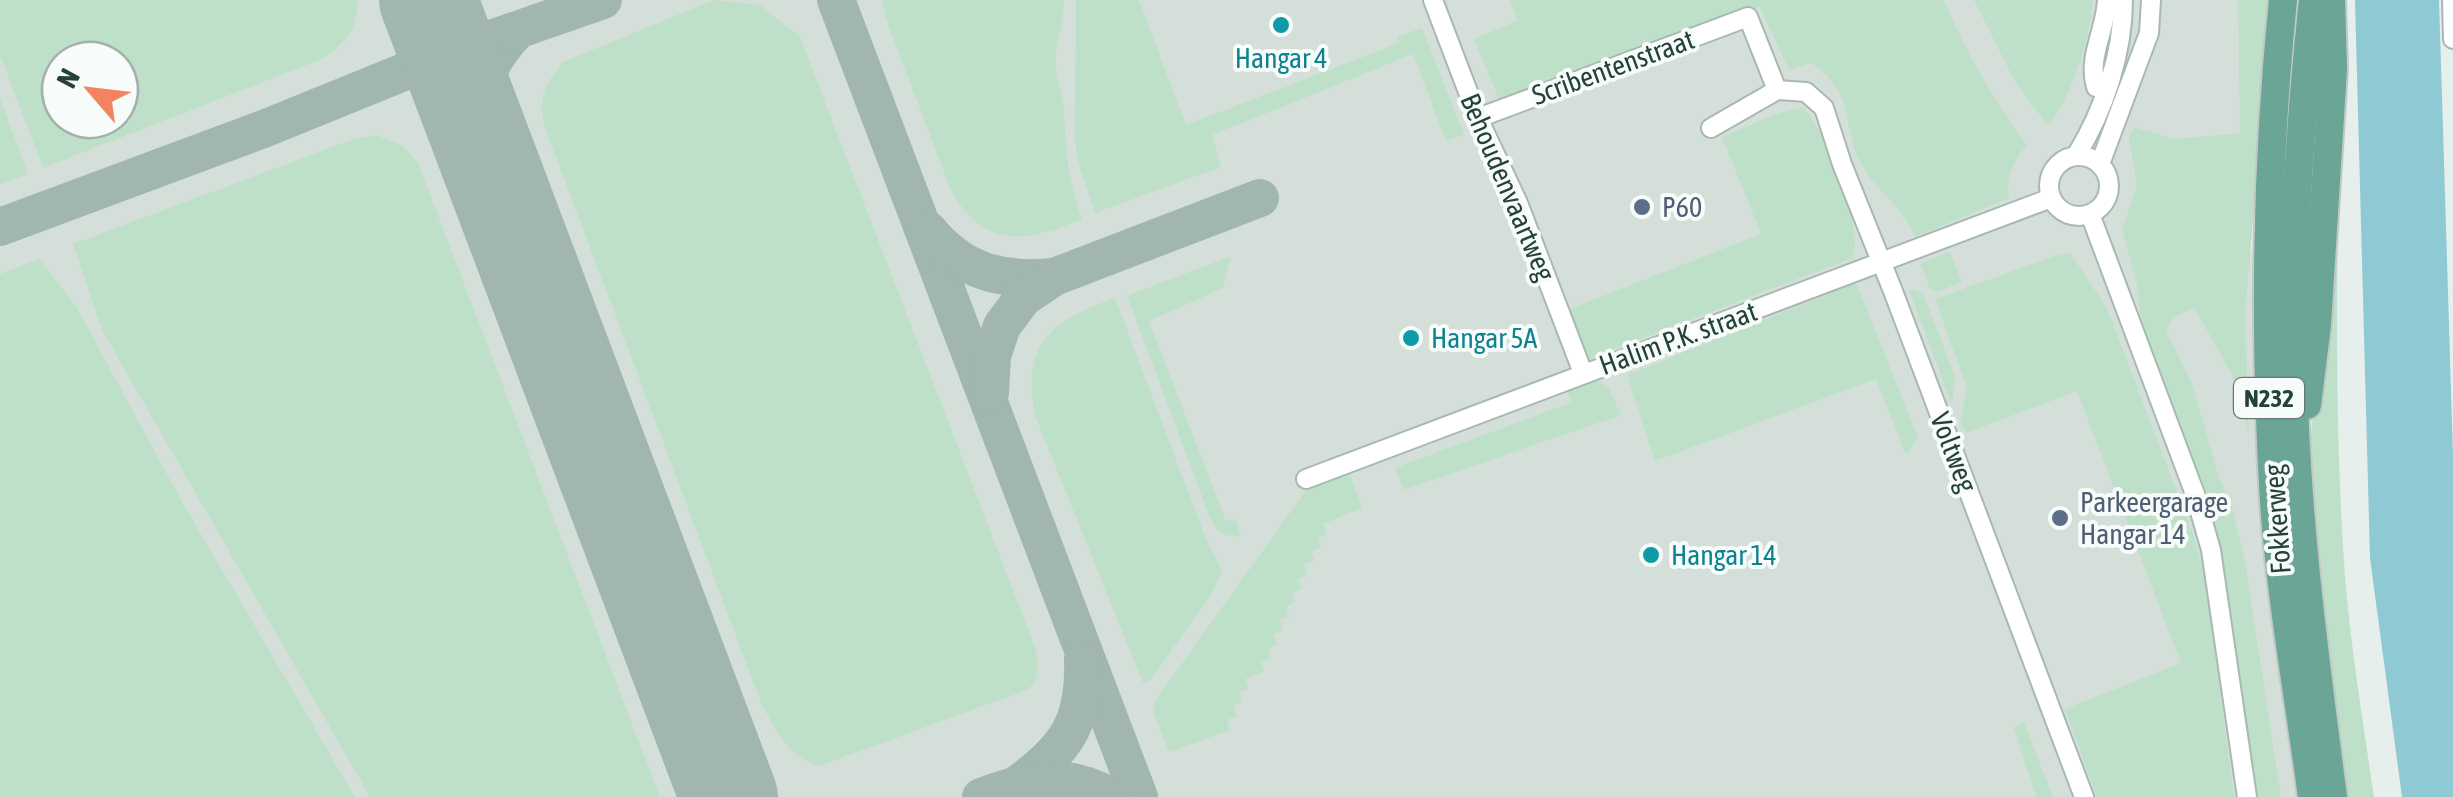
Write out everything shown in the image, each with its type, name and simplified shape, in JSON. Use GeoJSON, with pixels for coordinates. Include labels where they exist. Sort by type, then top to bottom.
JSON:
{"type":"FeatureCollection","features":[{"type":"Feature","properties":{"kind":"main road","name":"Fokkerweg"},"geometry":{"type":"LineString","coordinates":[[2283,0],[2271,182],[2270,399],[2283,596],[2312,797]]}},
{"type":"Feature","properties":{"kind":"main road","name":"Fokkerweg"},"geometry":{"type":"LineString","coordinates":[[2314,0],[2295,217],[2293,365],[2307,592],[2333,797]]}},
{"type":"Feature","properties":{"kind":"main road","name":"N232"},"geometry":{"type":"LineString","coordinates":[[2296,445],[2311,388],[2317,325],[2333,69],[2331,0]]}},
{"type":"Feature","properties":{"kind":"street","name":"Behoudenvaartweg"},"geometry":{"type":"LineString","coordinates":[[1434,0],[1583,373]]}},
{"type":"Feature","properties":{"kind":"street"},"geometry":{"type":"LineString","coordinates":[[2098,95],[2091,70],[2107,0]]}},
{"type":"Feature","properties":{"kind":"street"},"geometry":{"type":"LineString","coordinates":[[2076,156],[2089,134],[2098,95],[2118,56],[2124,0]]}},
{"type":"Feature","properties":{"kind":"street"},"geometry":{"type":"LineString","coordinates":[[2100,164],[2149,33],[2151,0]]}},
{"type":"Feature","properties":{"kind":"street"},"geometry":{"type":"LineString","coordinates":[[2452,0],[2453,39]]}},
{"type":"Feature","properties":{"kind":"street","name":"Scribentenstraat"},"geometry":{"type":"LineString","coordinates":[[1478,118],[1748,17],[1778,90]]}},
{"type":"Feature","properties":{"kind":"street"},"geometry":{"type":"LineString","coordinates":[[1712,128],[1778,90]]}},
{"type":"Feature","properties":{"kind":"street","name":"Voltweg"},"geometry":{"type":"LineString","coordinates":[[1778,90],[1806,92],[1824,108],[2084,797]]}},
{"type":"Feature","properties":{"kind":"street"},"geometry":{"type":"LineString","coordinates":[[2076,156],[2089,157],[2100,164],[2109,188],[2100,208],[2090,214],[2067,214],[2051,198],[2051,175],[2065,159],[2076,156]]}},
{"type":"Feature","properties":{"kind":"street","name":"Halim P.K. straat"},"geometry":{"type":"LineString","coordinates":[[1306,479],[2051,198]]}},
{"type":"Feature","properties":{"kind":"street"},"geometry":{"type":"LineString","coordinates":[[2090,214],[2195,494],[2210,550],[2246,797]]}},
{"type":"Feature","properties":{"kind":"shaded area"},"geometry":{"type":"Polygon","coordinates":[[[0,0],[2250,0],[2246,199],[2292,656],[2311,797],[0,797],[0,0]]]}},
{"type":"Feature","properties":{"kind":"green space"},"geometry":{"type":"Polygon","coordinates":[[[0,0],[357,0],[349,34],[322,59],[140,130],[140,40],[40,40],[40,140],[115,140],[43,168],[0,55],[0,0]]]}},
{"type":"Feature","properties":{"kind":"green space"},"geometry":{"type":"Polygon","coordinates":[[[714,0],[760,5],[800,37],[1036,650],[1037,677],[1027,690],[819,766],[791,749],[761,703],[542,115],[544,91],[563,62],[714,0]]]}},
{"type":"Feature","properties":{"kind":"green space"},"geometry":{"type":"Polygon","coordinates":[[[882,0],[1064,0],[1056,69],[1071,179],[1082,219],[1042,233],[1007,236],[977,222],[963,208],[950,188],[882,0]]]}},
{"type":"Feature","properties":{"kind":"green space"},"geometry":{"type":"Polygon","coordinates":[[[1076,0],[1139,0],[1186,125],[1399,43],[1397,37],[1422,28],[1464,135],[1446,141],[1413,54],[1212,135],[1221,167],[1095,213],[1075,141],[1076,0]]]}},
{"type":"Feature","properties":{"kind":"green space"},"geometry":{"type":"Polygon","coordinates":[[[1510,0],[1944,0],[1981,75],[2027,145],[2012,170],[2009,198],[1915,237],[1904,217],[1863,167],[1835,86],[1811,63],[1789,70],[1760,7],[1499,99],[1474,39],[1517,21],[1510,0]]]}},
{"type":"Feature","properties":{"kind":"green space"},"geometry":{"type":"Polygon","coordinates":[[[1974,0],[2093,0],[2078,67],[2064,101],[2047,125],[2014,80],[1974,0]]]}},
{"type":"Feature","properties":{"kind":"green space"},"geometry":{"type":"Polygon","coordinates":[[[2238,0],[2272,0],[2245,314],[2249,433],[2232,375],[2194,307],[2173,318],[2166,331],[2192,384],[2219,477],[2232,507],[2245,562],[2281,797],[2253,797],[2234,649],[2142,332],[2137,285],[2122,229],[2137,186],[2129,138],[2134,127],[2175,139],[2240,133],[2238,0]]]}},
{"type":"Feature","properties":{"kind":"green space"},"geometry":{"type":"Polygon","coordinates":[[[0,98],[28,174],[0,184],[0,98]]]}},
{"type":"Feature","properties":{"kind":"green space"},"geometry":{"type":"Polygon","coordinates":[[[2340,100],[2340,492],[2348,611],[2374,797],[2344,797],[2321,637],[2311,482],[2311,432],[2325,313],[2340,100]]]}},
{"type":"Feature","properties":{"kind":"green space"},"geometry":{"type":"Polygon","coordinates":[[[1802,107],[1822,136],[1841,179],[1853,224],[1852,258],[1586,360],[1567,310],[1761,234],[1722,137],[1802,107]]]}},
{"type":"Feature","properties":{"kind":"green space"},"geometry":{"type":"Polygon","coordinates":[[[376,135],[403,146],[418,163],[660,797],[370,797],[102,330],[73,244],[351,140],[376,135]]]}},
{"type":"Feature","properties":{"kind":"green space"},"geometry":{"type":"Polygon","coordinates":[[[1950,252],[1962,282],[1936,292],[1930,289],[1920,263],[1950,252]]]}},
{"type":"Feature","properties":{"kind":"green space"},"geometry":{"type":"Polygon","coordinates":[[[2070,253],[2107,308],[2194,537],[2206,583],[2234,797],[2097,797],[2065,709],[2181,663],[2077,391],[1966,433],[1960,422],[1967,388],[1935,299],[2070,253]]]}},
{"type":"Feature","properties":{"kind":"green space"},"geometry":{"type":"Polygon","coordinates":[[[1231,256],[1223,288],[1149,321],[1226,521],[1235,519],[1241,536],[1222,533],[1210,518],[1127,296],[1231,256]]]}},
{"type":"Feature","properties":{"kind":"green space"},"geometry":{"type":"Polygon","coordinates":[[[39,259],[76,306],[181,500],[355,797],[0,797],[0,274],[39,259]]]}},
{"type":"Feature","properties":{"kind":"green space"},"geometry":{"type":"Polygon","coordinates":[[[1855,280],[1918,438],[1906,455],[1876,379],[1655,461],[1627,375],[1827,295],[1855,280]]]}},
{"type":"Feature","properties":{"kind":"green space"},"geometry":{"type":"Polygon","coordinates":[[[1909,290],[1923,293],[1955,377],[1952,405],[1909,290]]]}},
{"type":"Feature","properties":{"kind":"green space"},"geometry":{"type":"Polygon","coordinates":[[[1115,298],[1206,539],[1222,571],[1212,593],[1150,681],[1143,683],[1035,416],[1032,391],[1037,353],[1046,338],[1074,316],[1115,298]]]}},
{"type":"Feature","properties":{"kind":"green space"},"geometry":{"type":"Polygon","coordinates":[[[1597,380],[1609,388],[1621,415],[1404,490],[1395,468],[1572,402],[1567,391],[1597,380]]]}},
{"type":"Feature","properties":{"kind":"green space"},"geometry":{"type":"Polygon","coordinates":[[[1349,472],[1362,508],[1323,524],[1327,534],[1317,538],[1321,547],[1311,552],[1314,560],[1304,565],[1307,575],[1298,579],[1302,589],[1292,593],[1295,602],[1286,607],[1289,616],[1280,620],[1283,630],[1274,635],[1277,644],[1268,648],[1271,658],[1261,662],[1264,672],[1245,679],[1248,689],[1239,692],[1242,702],[1233,706],[1237,716],[1227,720],[1230,730],[1169,752],[1153,711],[1155,701],[1309,486],[1349,472]]]}},
{"type":"Feature","properties":{"kind":"green space"},"geometry":{"type":"Polygon","coordinates":[[[2024,723],[2053,797],[2036,797],[2014,728],[2024,723]]]}},
{"type":"Feature","properties":{"kind":"water"},"geometry":{"type":"Polygon","coordinates":[[[2355,0],[2439,0],[2453,456],[2453,797],[2402,797],[2370,558],[2355,0]]]}},
{"type":"Feature","properties":{"kind":"taxiway"},"geometry":{"type":"LineString","coordinates":[[0,227],[266,128],[448,54],[603,0]]}},
{"type":"Feature","properties":{"kind":"taxiway"},"geometry":{"type":"LineString","coordinates":[[836,0],[1139,797]]}},
{"type":"Feature","properties":{"kind":"taxiway"},"geometry":{"type":"LineString","coordinates":[[476,126],[486,76],[514,34]]}},
{"type":"Feature","properties":{"kind":"taxiway"},"geometry":{"type":"LineString","coordinates":[[990,393],[992,356],[1002,326],[1023,298],[1054,277],[1260,198]]}},
{"type":"Feature","properties":{"kind":"taxiway"},"geometry":{"type":"LineString","coordinates":[[928,230],[955,256],[984,271],[1017,278],[1054,277]]}},
{"type":"Feature","properties":{"kind":"taxiway"},"geometry":{"type":"LineString","coordinates":[[1019,783],[1050,758],[1070,732],[1081,700],[1083,660]]}},
{"type":"Feature","properties":{"kind":"taxiway"},"geometry":{"type":"LineString","coordinates":[[981,797],[1047,780],[1078,783],[1111,797]]}},
{"type":"Feature","properties":{"kind":"runway"},"geometry":{"type":"LineString","coordinates":[[428,0],[729,797]]}},
{"type":"Feature","properties":{"kind":"place","name":"Hangar 4"},"geometry":{"type":"Point","coordinates":[1281,25]}},
{"type":"Feature","properties":{"kind":"place","name":"P60"},"geometry":{"type":"Point","coordinates":[1642,207]}},
{"type":"Feature","properties":{"kind":"place","name":"Hangar 5A"},"geometry":{"type":"Point","coordinates":[1411,338]}},
{"type":"Feature","properties":{"kind":"place","name":"Parkeergarage Hangar 14"},"geometry":{"type":"Point","coordinates":[2060,518]}},
{"type":"Feature","properties":{"kind":"place","name":"Hangar 14"},"geometry":{"type":"Point","coordinates":[1651,555]}}]}
